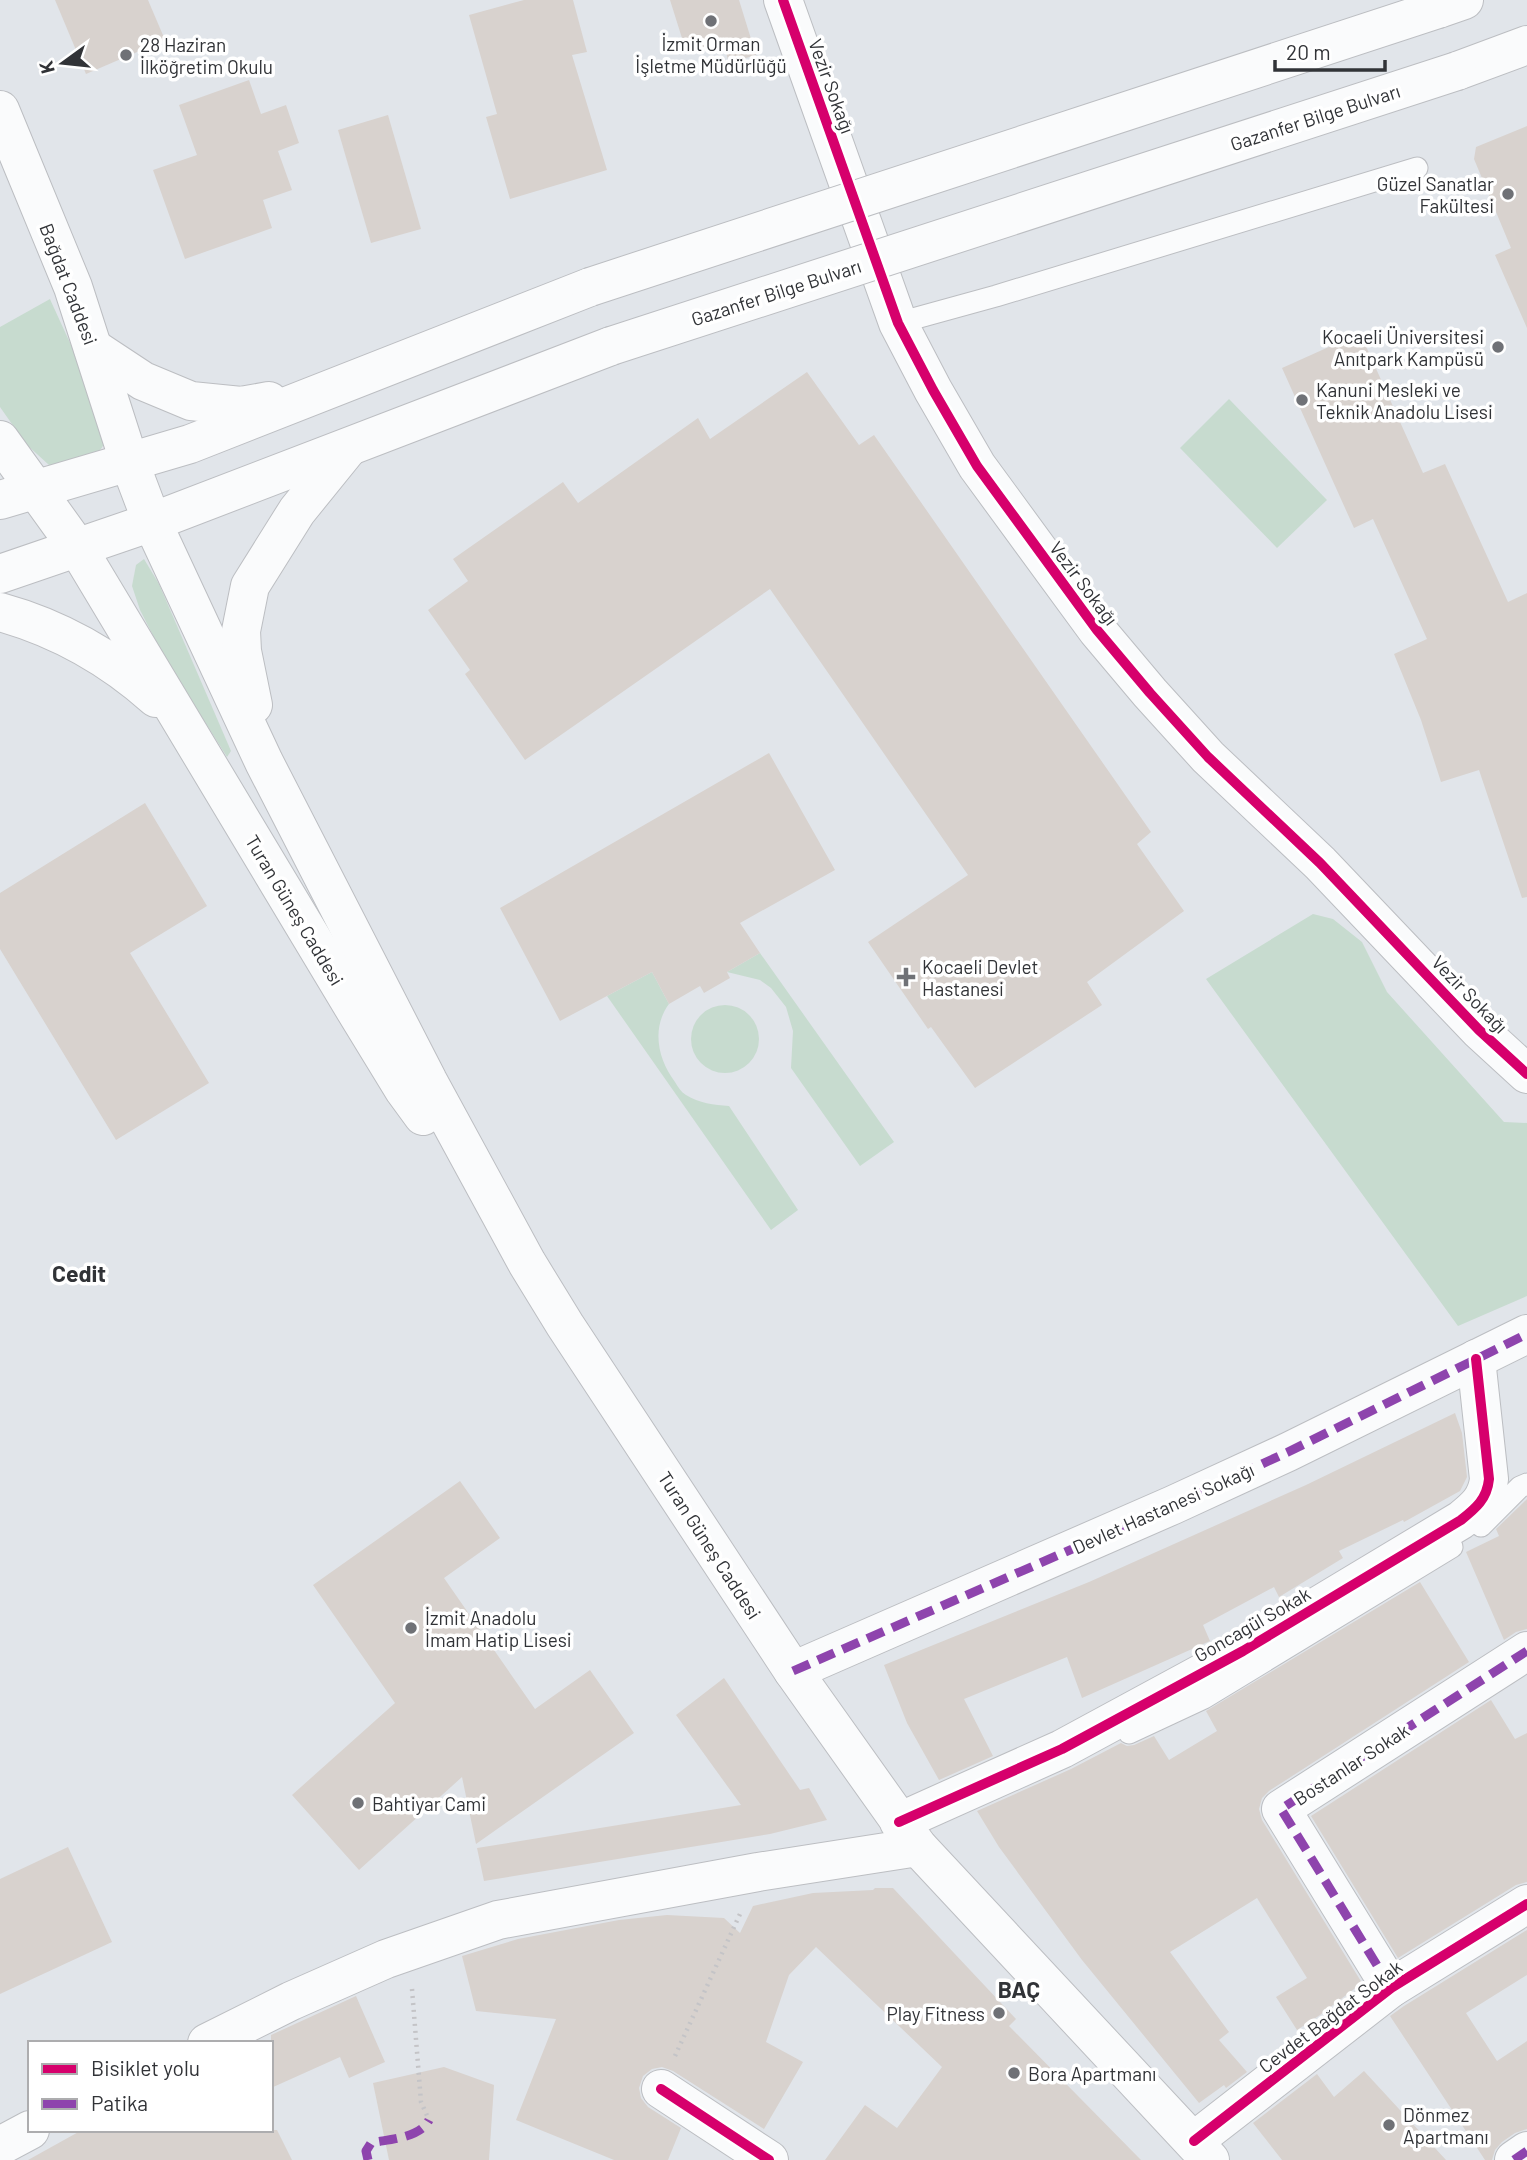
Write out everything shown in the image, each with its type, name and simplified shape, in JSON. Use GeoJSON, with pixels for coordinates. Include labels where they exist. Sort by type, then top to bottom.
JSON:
{"type":"FeatureCollection","features":[{"type":"Feature","properties":{"kind":"main road","name":"Vezir Sokağı"},"geometry":{"type":"LineString","coordinates":[[783,0],[898,323],[977,466],[1097,630],[1208,757],[1320,863],[1479,1030],[1527,1074]]}},
{"type":"Feature","properties":{"kind":"main road"},"geometry":{"type":"LineString","coordinates":[[0,500],[190,444],[590,287],[1451,4]]}},
{"type":"Feature","properties":{"kind":"main road","name":"Gazanfer Bilge Bulvarı"},"geometry":{"type":"LineString","coordinates":[[77,547],[152,522],[611,346],[1457,71],[1527,45]]}},
{"type":"Feature","properties":{"kind":"main road","name":"Bağdat Caddesi"},"geometry":{"type":"LineString","coordinates":[[0,110],[73,287],[129,461],[152,522]]}},
{"type":"Feature","properties":{"kind":"main road"},"geometry":{"type":"LineString","coordinates":[[93,348],[143,381],[191,401],[241,406],[326,390]]}},
{"type":"Feature","properties":{"kind":"main road"},"geometry":{"type":"LineString","coordinates":[[0,440],[37,488]]}},
{"type":"Feature","properties":{"kind":"main road"},"geometry":{"type":"LineString","coordinates":[[264,762],[242,651],[241,631],[250,586],[297,511],[348,448]]}},
{"type":"Feature","properties":{"kind":"main road","name":"Turan Güneş Caddesi"},"geometry":{"type":"LineString","coordinates":[[37,488],[77,547],[404,1090],[527,1263]]}},
{"type":"Feature","properties":{"kind":"main road","name":"Turan Güneş Caddesi"},"geometry":{"type":"LineString","coordinates":[[152,522],[264,762],[428,1081],[527,1263],[565,1325],[793,1671],[909,1835],[1202,2150]]}},
{"type":"Feature","properties":{"kind":"main road"},"geometry":{"type":"LineString","coordinates":[[0,574],[77,547]]}},
{"type":"Feature","properties":{"kind":"main road"},"geometry":{"type":"LineString","coordinates":[[0,612],[59,634],[105,658],[131,676],[182,722]]}},
{"type":"Feature","properties":{"kind":"main road","name":"Devlet Hastanesi Sokağı"},"geometry":{"type":"LineString","coordinates":[[793,1671],[1173,1505],[1313,1440],[1527,1334]]}},
{"type":"Feature","properties":{"kind":"main road","name":"Goncagül Sokak"},"geometry":{"type":"LineString","coordinates":[[210,2041],[291,2001],[409,1950],[498,1920],[758,1872],[909,1835],[1057,1751],[1243,1651],[1417,1548],[1476,1508],[1488,1491],[1489,1479],[1476,1359]]}},
{"type":"Feature","properties":{"kind":"main road","name":"Bostanlar Sokak"},"geometry":{"type":"LineString","coordinates":[[1391,1988],[1281,1809],[1527,1651]]}},
{"type":"Feature","properties":{"kind":"main road","name":"Cevdet Bağdat Sokak"},"geometry":{"type":"LineString","coordinates":[[1202,2150],[1391,1988],[1527,1904]]}},
{"type":"Feature","properties":{"kind":"main road"},"geometry":{"type":"LineString","coordinates":[[660,2088],[769,2160]]}},
{"type":"Feature","properties":{"kind":"main road"},"geometry":{"type":"LineString","coordinates":[[0,2146],[28,2131]]}},
{"type":"Feature","properties":{"kind":"main road"},"geometry":{"type":"LineString","coordinates":[[1514,2160],[1527,2151]]}},
{"type":"Feature","properties":{"kind":"lane"},"geometry":{"type":"LineString","coordinates":[[898,323],[996,296],[1418,168]]}},
{"type":"Feature","properties":{"kind":"lane","name":"Goncagül Sokak"},"geometry":{"type":"LineString","coordinates":[[1057,1751],[1093,1749],[1204,1698],[1475,1532],[1527,1483]]}},
{"type":"Feature","properties":{"kind":"path"},"geometry":{"type":"LineString","coordinates":[[660,2088],[758,1872]]}},
{"type":"Feature","properties":{"kind":"path"},"geometry":{"type":"LineString","coordinates":[[409,1950],[421,2102],[429,2120]]}},
{"type":"Feature","properties":{"kind":"green space"},"geometry":{"type":"Polygon","coordinates":[[[50,299],[100,415],[105,441],[96,454],[82,461],[49,465],[26,444],[0,407],[0,327],[50,299]]]}},
{"type":"Feature","properties":{"kind":"green space"},"geometry":{"type":"Polygon","coordinates":[[[1229,399],[1327,500],[1277,548],[1180,448],[1229,399]]]}},
{"type":"Feature","properties":{"kind":"green space"},"geometry":{"type":"Polygon","coordinates":[[[144,559],[159,584],[231,751],[227,757],[164,657],[140,610],[132,586],[136,565],[144,559]]]}},
{"type":"Feature","properties":{"kind":"green space"},"geometry":{"type":"Polygon","coordinates":[[[1313,914],[1333,919],[1362,942],[1387,992],[1504,1122],[1527,1123],[1527,1296],[1458,1326],[1206,979],[1313,914]]]}},
{"type":"Feature","properties":{"kind":"green space"},"geometry":{"type":"Polygon","coordinates":[[[760,953],[894,1142],[860,1166],[791,1068],[793,1031],[786,1007],[771,988],[760,980],[727,972],[760,953]]]}},
{"type":"Feature","properties":{"kind":"green space"},"geometry":{"type":"Polygon","coordinates":[[[652,972],[669,1004],[660,1023],[659,1044],[669,1073],[681,1091],[691,1098],[729,1106],[798,1210],[771,1230],[607,996],[652,972]]]}},
{"type":"Feature","properties":{"kind":"green space"},"geometry":{"type":"Polygon","coordinates":[[[725,1005],[738,1008],[749,1015],[756,1026],[759,1039],[756,1052],[749,1063],[738,1070],[725,1073],[712,1070],[701,1063],[694,1052],[691,1039],[694,1026],[701,1015],[712,1008],[725,1005]]]}},
{"type":"Feature","properties":{"kind":"building"},"geometry":{"type":"Polygon","coordinates":[[[55,0],[148,0],[165,40],[86,74],[55,0]]]}},
{"type":"Feature","properties":{"kind":"building"},"geometry":{"type":"Polygon","coordinates":[[[524,0],[573,0],[587,52],[572,55],[607,170],[510,199],[486,117],[497,114],[469,15],[524,0]]]}},
{"type":"Feature","properties":{"kind":"building","name":"İzmit Orman İşletme Müdürlüğü"},"geometry":{"type":"Polygon","coordinates":[[[670,0],[739,0],[756,55],[729,63],[723,42],[687,54],[670,0]]]}},
{"type":"Feature","properties":{"kind":"building"},"geometry":{"type":"Polygon","coordinates":[[[249,80],[261,114],[286,105],[299,143],[278,151],[292,190],[263,200],[272,228],[185,259],[153,170],[197,155],[179,105],[249,80]]]}},
{"type":"Feature","properties":{"kind":"building"},"geometry":{"type":"Polygon","coordinates":[[[388,115],[421,229],[371,243],[338,130],[388,115]]]}},
{"type":"Feature","properties":{"kind":"building","name":"Güzel Sanatlar Fakültesi"},"geometry":{"type":"Polygon","coordinates":[[[1527,126],[1527,328],[1495,255],[1511,248],[1474,159],[1476,147],[1527,126]]]}},
{"type":"Feature","properties":{"kind":"building"},"geometry":{"type":"Polygon","coordinates":[[[1360,333],[1423,473],[1445,464],[1508,602],[1527,593],[1527,897],[1522,898],[1479,770],[1441,782],[1421,720],[1394,654],[1427,639],[1373,519],[1354,528],[1282,368],[1360,333]]]}},
{"type":"Feature","properties":{"kind":"building"},"geometry":{"type":"Polygon","coordinates":[[[807,372],[859,445],[874,435],[1151,832],[1137,844],[1184,911],[1087,982],[1102,1005],[975,1088],[931,1027],[928,1029],[868,942],[968,875],[770,589],[525,760],[465,674],[470,670],[428,610],[468,581],[453,559],[563,482],[578,503],[698,418],[710,439],[807,372]]]}},
{"type":"Feature","properties":{"kind":"building"},"geometry":{"type":"Polygon","coordinates":[[[769,753],[835,870],[740,923],[760,953],[727,972],[730,978],[704,993],[700,986],[669,1004],[652,972],[560,1021],[500,908],[769,753]]]}},
{"type":"Feature","properties":{"kind":"building"},"geometry":{"type":"Polygon","coordinates":[[[145,803],[207,906],[130,953],[209,1083],[116,1140],[0,949],[0,893],[145,803]]]}},
{"type":"Feature","properties":{"kind":"building"},"geometry":{"type":"Polygon","coordinates":[[[1455,1413],[1462,1433],[1467,1477],[1460,1491],[1404,1522],[1403,1520],[1339,1551],[1343,1558],[1279,1597],[1274,1587],[1203,1625],[1210,1641],[1082,1698],[1067,1657],[964,1699],[993,1756],[939,1780],[907,1723],[884,1665],[1089,1582],[1306,1485],[1455,1413]]]}},
{"type":"Feature","properties":{"kind":"building","name":"İzmit Anadolu İmam Hatip Lisesi"},"geometry":{"type":"Polygon","coordinates":[[[460,1481],[500,1538],[444,1578],[535,1709],[590,1670],[634,1733],[476,1844],[462,1777],[359,1870],[292,1795],[395,1703],[313,1585],[460,1481]]]}},
{"type":"Feature","properties":{"kind":"building"},"geometry":{"type":"Polygon","coordinates":[[[1527,1499],[1527,1629],[1504,1640],[1466,1552],[1499,1536],[1496,1529],[1527,1499]]]}},
{"type":"Feature","properties":{"kind":"building"},"geometry":{"type":"Polygon","coordinates":[[[1420,1582],[1469,1662],[1269,1791],[1262,1798],[1259,1809],[1262,1820],[1362,1983],[1297,2030],[1276,1997],[1307,1978],[1257,1898],[1170,1952],[1229,2032],[1219,2040],[1247,2072],[1199,2103],[1082,1960],[999,1847],[977,1811],[1071,1769],[1121,1743],[1134,1745],[1154,1736],[1169,1760],[1217,1731],[1206,1711],[1420,1582]]]}},
{"type":"Feature","properties":{"kind":"building"},"geometry":{"type":"Polygon","coordinates":[[[724,1678],[800,1790],[809,1788],[827,1820],[770,1834],[484,1881],[477,1848],[741,1805],[676,1715],[724,1678]]]}},
{"type":"Feature","properties":{"kind":"building"},"geometry":{"type":"Polygon","coordinates":[[[1491,1700],[1515,1739],[1527,1733],[1527,1882],[1516,1885],[1398,1958],[1311,1816],[1491,1700]]]}},
{"type":"Feature","properties":{"kind":"building"},"geometry":{"type":"Polygon","coordinates":[[[68,1847],[112,1942],[0,1994],[0,1879],[68,1847]]]}},
{"type":"Feature","properties":{"kind":"building"},"geometry":{"type":"Polygon","coordinates":[[[893,1888],[1016,2019],[1009,2026],[1141,2160],[825,2160],[865,2105],[897,2128],[942,2067],[816,1947],[789,1975],[766,2042],[803,2062],[764,2129],[673,2071],[662,2067],[652,2069],[643,2076],[639,2088],[641,2098],[648,2107],[681,2128],[668,2160],[614,2160],[516,2120],[556,2019],[476,2011],[462,1956],[518,1939],[619,1920],[667,1915],[724,1918],[740,1933],[753,1906],[813,1893],[893,1888]]]}},
{"type":"Feature","properties":{"kind":"building"},"geometry":{"type":"Polygon","coordinates":[[[1527,1930],[1527,1975],[1466,2013],[1497,2061],[1527,2041],[1527,2129],[1502,2142],[1495,2150],[1492,2160],[1485,2160],[1390,2016],[1527,1930]]]}},
{"type":"Feature","properties":{"kind":"building"},"geometry":{"type":"Polygon","coordinates":[[[356,1996],[385,2062],[349,2078],[340,2057],[273,2087],[271,2035],[356,1996]]]}},
{"type":"Feature","properties":{"kind":"building"},"geometry":{"type":"Polygon","coordinates":[[[444,2067],[494,2085],[489,2160],[389,2160],[373,2083],[444,2067]]]}},
{"type":"Feature","properties":{"kind":"building"},"geometry":{"type":"Polygon","coordinates":[[[1364,2071],[1446,2160],[1282,2160],[1253,2123],[1317,2074],[1334,2097],[1364,2071]]]}},
{"type":"Feature","properties":{"kind":"building"},"geometry":{"type":"Polygon","coordinates":[[[277,2130],[292,2160],[28,2160],[78,2132],[277,2130]]]}},
{"type":"Feature","properties":{"kind":"marked path"},"geometry":{"type":"LineString","coordinates":[[793,1671],[1173,1505],[1288,1452],[1527,1334]]}},
{"type":"Feature","properties":{"kind":"marked path"},"geometry":{"type":"LineString","coordinates":[[1391,1988],[1281,1809],[1527,1651]]}},
{"type":"Feature","properties":{"kind":"marked path"},"geometry":{"type":"LineString","coordinates":[[368,2160],[366,2151],[371,2143],[412,2134],[419,2131],[429,2120]]}},
{"type":"Feature","properties":{"kind":"marked path"},"geometry":{"type":"LineString","coordinates":[[1514,2160],[1527,2151]]}},
{"type":"Feature","properties":{"kind":"cycle path"},"geometry":{"type":"LineString","coordinates":[[783,0],[898,323],[977,466],[1097,630],[1150,693],[1208,757],[1320,863],[1479,1030],[1527,1074]]}},
{"type":"Feature","properties":{"kind":"cycle path"},"geometry":{"type":"LineString","coordinates":[[899,1822],[1062,1749],[1243,1651],[1461,1520],[1480,1502],[1489,1479],[1476,1359]]}},
{"type":"Feature","properties":{"kind":"cycle path"},"geometry":{"type":"LineString","coordinates":[[1194,2141],[1391,1988],[1527,1904]]}},
{"type":"Feature","properties":{"kind":"cycle path"},"geometry":{"type":"LineString","coordinates":[[661,2089],[769,2160]]}},
{"type":"Feature","properties":{"kind":"place","name":"İzmit Orman İşletme Müdürlüğü"},"geometry":{"type":"Point","coordinates":[711,21]}},
{"type":"Feature","properties":{"kind":"place","name":"28 Haziran İlköğretim Okulu"},"geometry":{"type":"Point","coordinates":[126,55]}},
{"type":"Feature","properties":{"kind":"place","name":"Güzel Sanatlar Fakültesi"},"geometry":{"type":"Point","coordinates":[1508,194]}},
{"type":"Feature","properties":{"kind":"place","name":"Kocaeli Üniversitesi Anıtpark Kampüsü"},"geometry":{"type":"Point","coordinates":[1498,347]}},
{"type":"Feature","properties":{"kind":"place","name":"Kanuni Mesleki ve Teknik Anadolu Lisesi"},"geometry":{"type":"Point","coordinates":[1302,400]}},
{"type":"Feature","properties":{"kind":"place","name":"Kocaeli Devlet Hastanesi"},"geometry":{"type":"Point","coordinates":[906,977]}},
{"type":"Feature","properties":{"kind":"place","name":"İzmit Anadolu İmam Hatip Lisesi"},"geometry":{"type":"Point","coordinates":[411,1628]}},
{"type":"Feature","properties":{"kind":"place","name":"Bahtiyar Cami"},"geometry":{"type":"Point","coordinates":[358,1803]}},
{"type":"Feature","properties":{"kind":"place","name":"Play Fitness"},"geometry":{"type":"Point","coordinates":[999,2013]}},
{"type":"Feature","properties":{"kind":"place","name":"Bora Apartmanı"},"geometry":{"type":"Point","coordinates":[1014,2073]}},
{"type":"Feature","properties":{"kind":"place","name":"Dönmez Apartmanı"},"geometry":{"type":"Point","coordinates":[1389,2125]}},
{"type":"Feature","properties":{"kind":"district","name":"Cedit"},"geometry":{"type":"Point","coordinates":[79,1273]}},
{"type":"Feature","properties":{"kind":"district","name":"BAÇ"},"geometry":{"type":"Point","coordinates":[1019,1989]}}]}
